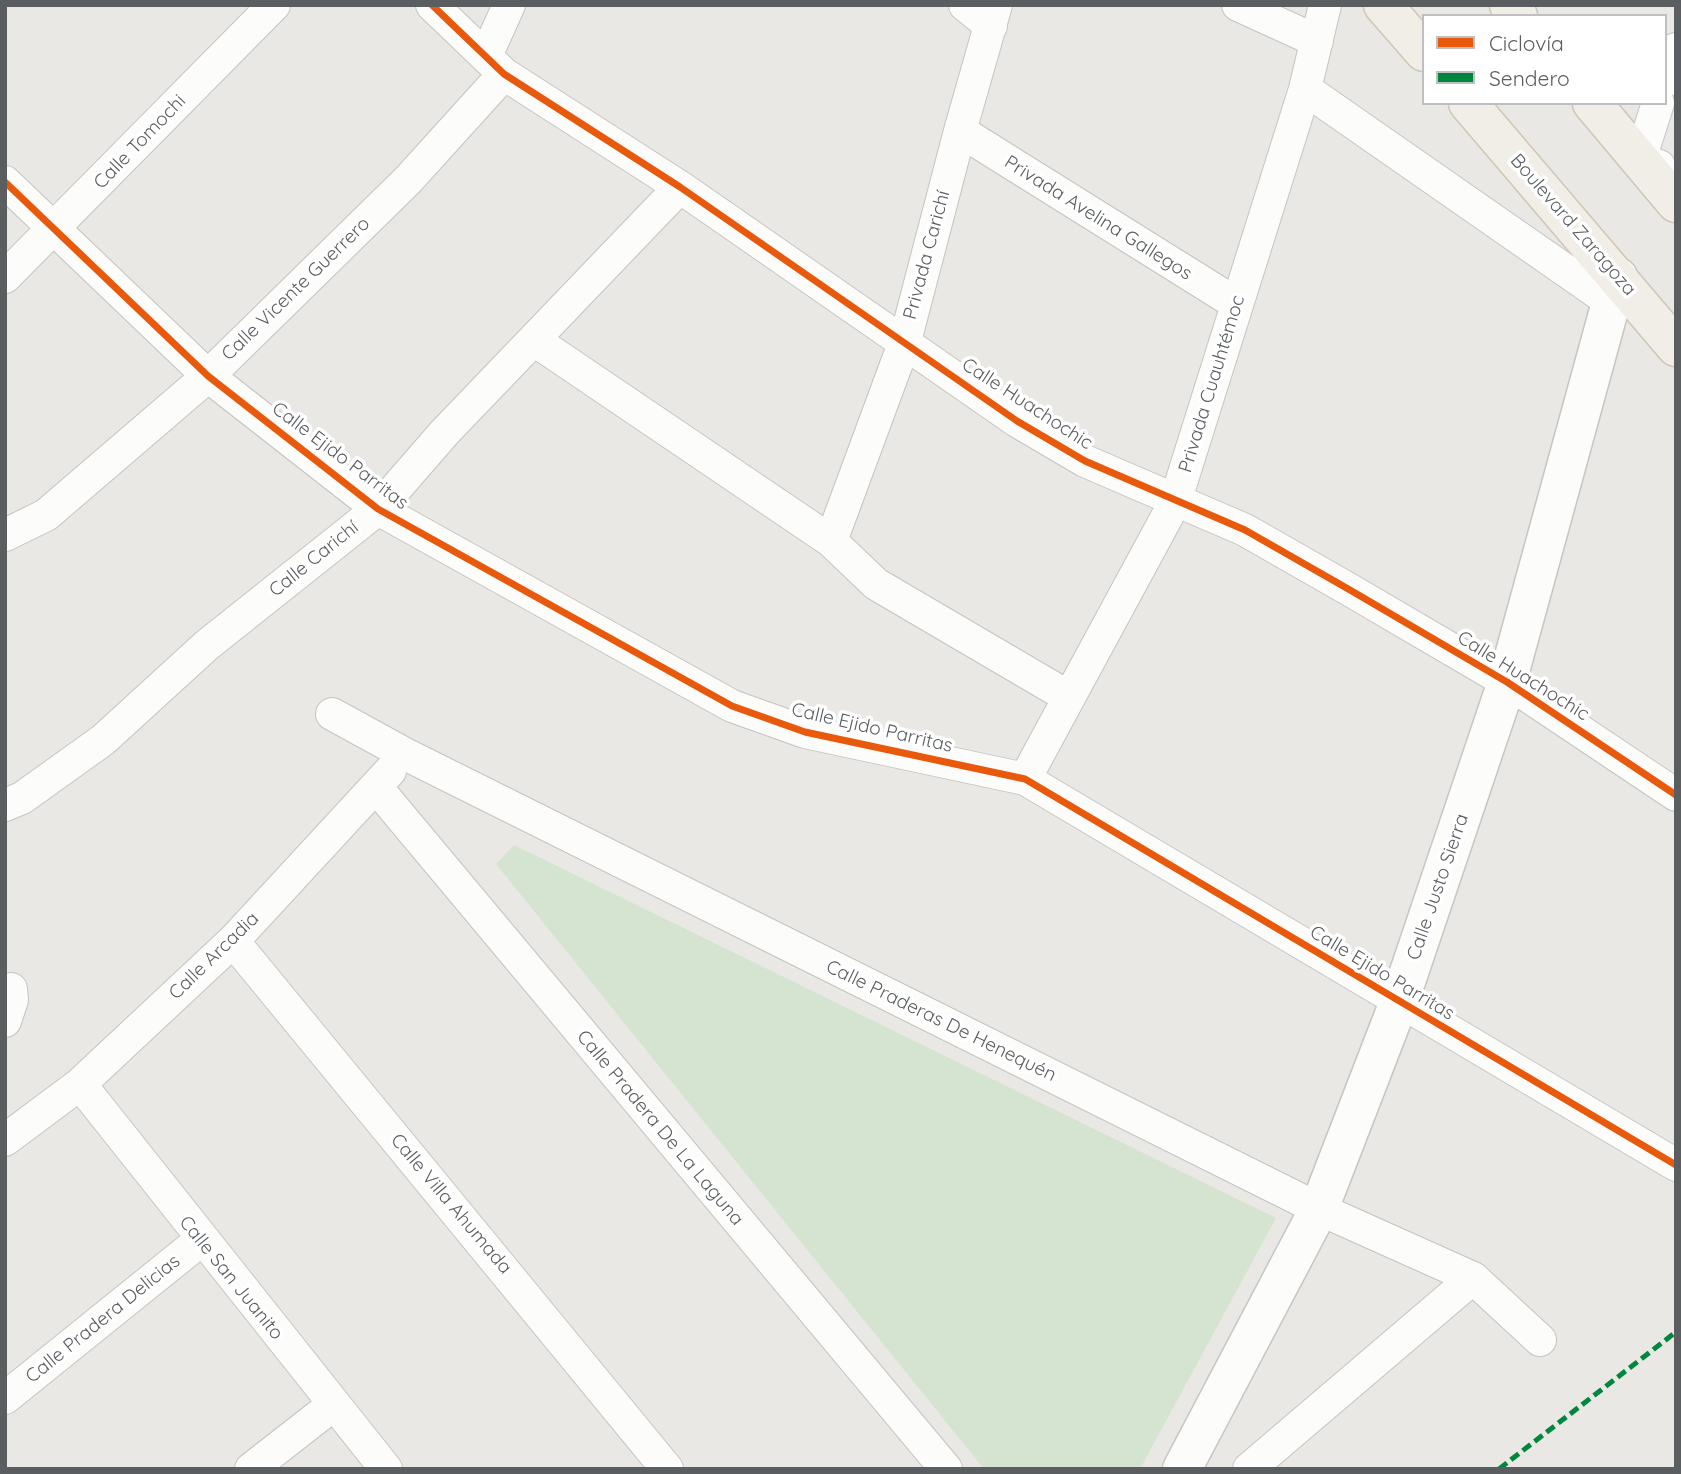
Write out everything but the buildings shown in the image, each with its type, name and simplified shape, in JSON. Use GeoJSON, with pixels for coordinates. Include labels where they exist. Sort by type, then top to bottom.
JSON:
{"type":"FeatureCollection","features":[{"type":"Feature","properties":{"kind":"main road"},"geometry":{"type":"LineString","coordinates":[[1383,5],[1422,50]]}},
{"type":"Feature","properties":{"kind":"main road","name":"Boulevard Zaragoza"},"geometry":{"type":"LineString","coordinates":[[1470,105],[1615,289],[1676,347]]}},
{"type":"Feature","properties":{"kind":"main road"},"geometry":{"type":"LineString","coordinates":[[1594,105],[1676,202]]}},
{"type":"Feature","properties":{"kind":"street","name":"Calle Tomochi"},"geometry":{"type":"LineString","coordinates":[[5,277],[274,5]]}},
{"type":"Feature","properties":{"kind":"street","name":"Calle Huachochic"},"geometry":{"type":"LineString","coordinates":[[432,5],[495,65],[680,187],[1017,421],[1085,461],[1245,530],[1507,682],[1676,794]]}},
{"type":"Feature","properties":{"kind":"street","name":"Calle Vicente Guerrero"},"geometry":{"type":"LineString","coordinates":[[5,535],[46,515],[208,376],[408,180],[495,65],[509,5]]}},
{"type":"Feature","properties":{"kind":"street"},"geometry":{"type":"LineString","coordinates":[[965,5],[994,16]]}},
{"type":"Feature","properties":{"kind":"street"},"geometry":{"type":"LineString","coordinates":[[1238,5],[1317,41]]}},
{"type":"Feature","properties":{"kind":"street","name":"Privada Cuauhtémoc"},"geometry":{"type":"LineString","coordinates":[[1025,779],[1067,696],[1175,502],[1306,89],[1325,5]]}},
{"type":"Feature","properties":{"kind":"street","name":"Privada Carichí"},"geometry":{"type":"LineString","coordinates":[[831,541],[905,341],[960,131],[994,16]]}},
{"type":"Feature","properties":{"kind":"street"},"geometry":{"type":"LineString","coordinates":[[1667,75],[1676,49]]}},
{"type":"Feature","properties":{"kind":"street"},"geometry":{"type":"LineString","coordinates":[[1306,89],[1615,289]]}},
{"type":"Feature","properties":{"kind":"street"},"geometry":{"type":"LineString","coordinates":[[1657,105],[1640,159],[1676,173]]}},
{"type":"Feature","properties":{"kind":"street","name":"Privada Avelina Gallegos"},"geometry":{"type":"LineString","coordinates":[[960,131],[1237,304]]}},
{"type":"Feature","properties":{"kind":"street","name":"Calle Ejido Parritas"},"geometry":{"type":"LineString","coordinates":[[5,182],[208,376],[378,509],[732,706],[805,732],[1025,779],[1676,1165]]}},
{"type":"Feature","properties":{"kind":"street","name":"Calle Carichí"},"geometry":{"type":"LineString","coordinates":[[5,805],[22,798],[103,740],[207,645],[378,509],[680,187]]}},
{"type":"Feature","properties":{"kind":"street","name":"Calle Justo Sierra"},"geometry":{"type":"LineString","coordinates":[[1182,1469],[1319,1209],[1399,1002],[1507,682],[1615,289]]}},
{"type":"Feature","properties":{"kind":"street"},"geometry":{"type":"LineString","coordinates":[[534,340],[831,541],[876,584],[1067,696]]}},
{"type":"Feature","properties":{"kind":"street","name":"Calle Praderas De Henequén"},"geometry":{"type":"LineString","coordinates":[[332,714],[405,754],[1319,1209],[1474,1278],[1540,1340]]}},
{"type":"Feature","properties":{"kind":"street","name":"Calle Arcadia"},"geometry":{"type":"LineString","coordinates":[[5,1140],[80,1084],[233,941],[405,754]]}},
{"type":"Feature","properties":{"kind":"street","name":"Calle Pradera De La Laguna"},"geometry":{"type":"LineString","coordinates":[[376,788],[946,1469]]}},
{"type":"Feature","properties":{"kind":"street","name":"Calle Villa Ahumada"},"geometry":{"type":"LineString","coordinates":[[233,941],[667,1469]]}},
{"type":"Feature","properties":{"kind":"street"},"geometry":{"type":"LineString","coordinates":[[5,1021],[12,1000],[11,989]]}},
{"type":"Feature","properties":{"kind":"street","name":"Calle San Juanito"},"geometry":{"type":"LineString","coordinates":[[80,1084],[201,1240],[386,1469]]}},
{"type":"Feature","properties":{"kind":"street","name":"Calle Pradera Delicias"},"geometry":{"type":"LineString","coordinates":[[5,1398],[201,1240]]}},
{"type":"Feature","properties":{"kind":"street"},"geometry":{"type":"LineString","coordinates":[[1250,1469],[1474,1278]]}},
{"type":"Feature","properties":{"kind":"street"},"geometry":{"type":"LineString","coordinates":[[251,1469],[333,1405]]}},
{"type":"Feature","properties":{"kind":"green space"},"geometry":{"type":"Polygon","coordinates":[[[514,845],[1276,1218],[1140,1469],[984,1469],[496,864],[514,845]]]}},
{"type":"Feature","properties":{"kind":"marked path"},"geometry":{"type":"LineString","coordinates":[[1499,1469],[1676,1332]]}},
{"type":"Feature","properties":{"kind":"cycle path"},"geometry":{"type":"LineString","coordinates":[[432,5],[504,74],[680,187],[1017,421],[1085,461],[1245,530],[1507,682],[1676,795]]}},
{"type":"Feature","properties":{"kind":"cycle path"},"geometry":{"type":"LineString","coordinates":[[5,182],[208,376],[378,509],[732,706],[805,732],[1025,779],[1676,1165]]}}]}
